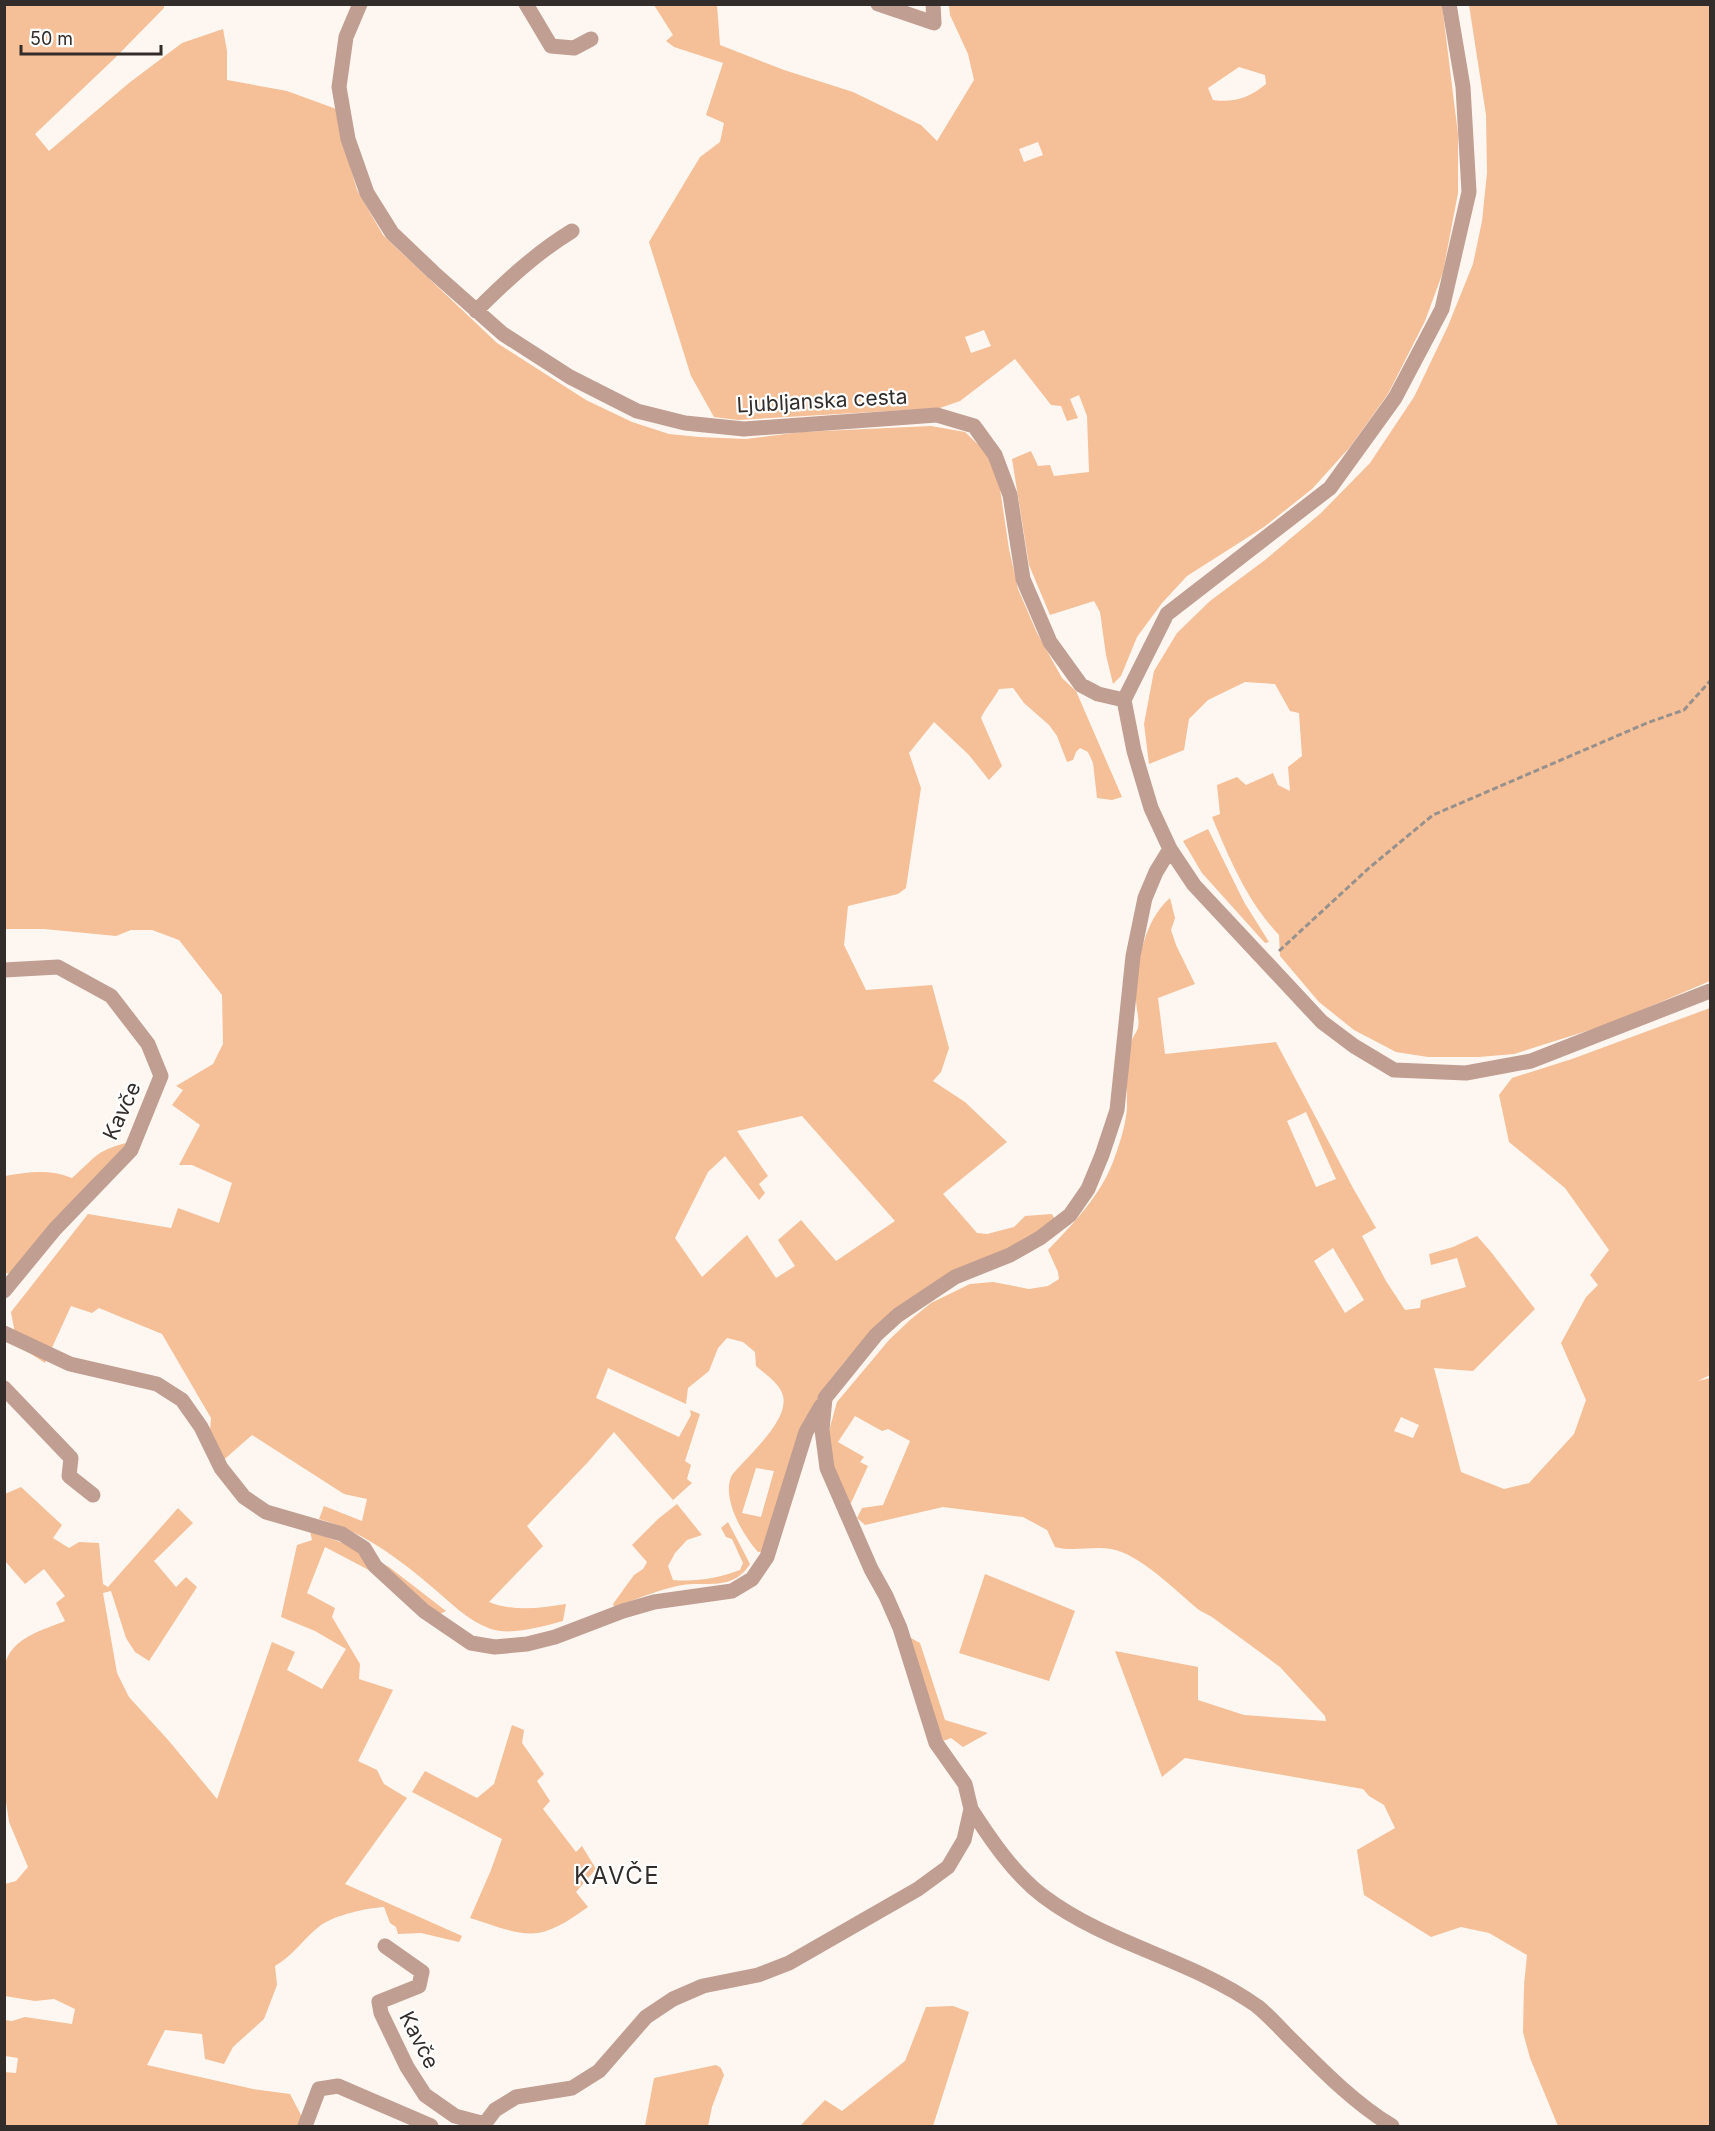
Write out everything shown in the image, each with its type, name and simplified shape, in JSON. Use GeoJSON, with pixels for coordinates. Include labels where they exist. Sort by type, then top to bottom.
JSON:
{"type":"FeatureCollection","features":[{"type":"Feature","properties":{"kind":"street","name":"Ljubljanska cesta"},"geometry":{"type":"LineString","coordinates":[[360,4],[346,37],[339,87],[348,139],[367,193],[392,232],[434,273],[503,334],[570,377],[637,411],[685,423],[744,429],[937,415],[974,426],[996,455],[1010,495],[1023,579],[1050,642],[1081,684],[1098,694],[1125,700]]}},
{"type":"Feature","properties":{"kind":"street"},"geometry":{"type":"LineString","coordinates":[[526,4],[551,46],[574,48],[591,39]]}},
{"type":"Feature","properties":{"kind":"street"},"geometry":{"type":"LineString","coordinates":[[878,4],[934,23],[933,4]]}},
{"type":"Feature","properties":{"kind":"street"},"geometry":{"type":"LineString","coordinates":[[1449,4],[1463,87],[1469,192],[1442,309],[1395,398],[1330,488],[1167,614],[1125,700],[1134,751],[1151,808],[1170,849],[1194,885],[1322,1022],[1354,1046],[1394,1070],[1466,1072],[1531,1061],[1710,991]]}},
{"type":"Feature","properties":{"kind":"street"},"geometry":{"type":"LineString","coordinates":[[476,311],[507,280],[547,246],[572,231]]}},
{"type":"Feature","properties":{"kind":"street"},"geometry":{"type":"LineString","coordinates":[[4,1333],[70,1364],[157,1384],[182,1400],[201,1427],[221,1468],[244,1497],[266,1512],[342,1534],[364,1548],[375,1566],[424,1611],[471,1643],[495,1647],[527,1644],[555,1637],[623,1611],[654,1602],[732,1591],[752,1579],[767,1557],[806,1432],[825,1398],[876,1335],[898,1315],[956,1277],[1010,1255],[1040,1238],[1070,1215],[1088,1190],[1117,1110],[1133,956],[1145,898],[1156,872],[1170,849]]}},
{"type":"Feature","properties":{"kind":"street","name":"Kavče"},"geometry":{"type":"LineString","coordinates":[[4,970],[58,967],[111,996],[148,1044],[161,1076],[131,1150],[55,1228],[4,1291]]}},
{"type":"Feature","properties":{"kind":"street"},"geometry":{"type":"LineString","coordinates":[[4,1388],[71,1458],[69,1476],[93,1495]]}},
{"type":"Feature","properties":{"kind":"street"},"geometry":{"type":"LineString","coordinates":[[825,1398],[822,1430],[827,1468],[871,1569],[900,1628],[936,1743],[965,1784],[971,1809],[994,1844],[1042,1896],[1073,1916],[1136,1947],[1197,1971],[1258,2007],[1342,2090],[1392,2127]]}},
{"type":"Feature","properties":{"kind":"street"},"geometry":{"type":"LineString","coordinates":[[484,2125],[495,2110],[516,2097],[572,2088],[599,2071],[646,2017],[673,1998],[703,1986],[758,1975],[789,1963],[918,1889],[948,1867],[964,1840],[971,1809]]}},
{"type":"Feature","properties":{"kind":"street","name":"Kavče"},"geometry":{"type":"LineString","coordinates":[[385,1946],[422,1972],[419,1986],[379,2002],[381,2013],[407,2067],[425,2095],[455,2116],[484,2125]]}},
{"type":"Feature","properties":{"kind":"street"},"geometry":{"type":"LineString","coordinates":[[305,2127],[319,2090],[338,2086],[430,2127]]}},
{"type":"Feature","properties":{"kind":"path"},"geometry":{"type":"LineString","coordinates":[[1267,963],[1369,868],[1433,815],[1647,723],[1684,710],[1710,681]]}},
{"type":"Feature","properties":{"kind":"shaded area"},"geometry":{"type":"Polygon","coordinates":[[[5,5],[164,5],[164,8],[114,59],[35,134],[49,151],[129,83],[182,43],[223,29],[227,51],[227,80],[287,91],[339,110],[345,148],[357,190],[383,235],[497,343],[586,400],[632,422],[669,434],[746,439],[801,432],[931,426],[965,432],[988,454],[999,482],[1009,549],[1018,589],[1037,633],[1062,678],[1076,691],[1122,797],[1112,800],[1097,798],[1093,763],[1088,752],[1080,748],[1073,760],[1067,762],[1057,736],[1049,725],[1024,703],[1013,688],[999,689],[981,718],[1002,766],[989,780],[969,755],[934,722],[909,753],[921,788],[906,888],[898,894],[848,906],[844,945],[866,990],[932,985],[949,1048],[941,1072],[933,1081],[965,1102],[1007,1142],[943,1194],[977,1233],[987,1234],[1014,1227],[1025,1216],[1052,1214],[1055,1220],[1026,1241],[1002,1253],[847,1359],[831,1379],[799,1433],[765,1551],[758,1552],[740,1527],[729,1496],[732,1476],[770,1432],[782,1412],[784,1402],[778,1385],[756,1366],[755,1352],[743,1342],[727,1338],[718,1348],[709,1371],[688,1388],[686,1404],[608,1368],[596,1398],[679,1437],[691,1415],[690,1410],[700,1414],[685,1461],[691,1465],[687,1479],[692,1483],[673,1500],[614,1432],[527,1526],[543,1546],[489,1602],[517,1608],[566,1604],[563,1621],[518,1631],[499,1631],[483,1626],[460,1611],[406,1566],[379,1547],[335,1524],[319,1519],[324,1506],[362,1521],[367,1499],[344,1494],[252,1435],[219,1464],[209,1443],[211,1418],[162,1334],[99,1308],[92,1313],[71,1306],[45,1363],[17,1345],[11,1312],[88,1214],[171,1228],[178,1208],[219,1223],[232,1183],[192,1165],[179,1165],[200,1125],[172,1105],[183,1090],[176,1086],[213,1064],[223,1044],[222,995],[179,940],[152,930],[131,930],[116,936],[44,929],[5,929],[5,5]],[[802,1116],[737,1131],[768,1176],[759,1184],[765,1193],[759,1200],[725,1156],[708,1172],[675,1238],[702,1277],[747,1235],[776,1278],[795,1266],[778,1240],[801,1220],[836,1261],[895,1221],[802,1116]],[[756,1468],[742,1513],[761,1517],[774,1471],[756,1468]]]}},
{"type":"Feature","properties":{"kind":"shaded area"},"geometry":{"type":"Polygon","coordinates":[[[654,5],[717,5],[720,45],[784,70],[853,92],[921,125],[937,141],[974,80],[968,54],[950,15],[949,5],[1442,5],[1458,134],[1458,193],[1443,272],[1425,321],[1388,394],[1350,447],[1312,489],[1264,527],[1187,576],[1162,603],[1137,637],[1121,676],[1113,684],[1100,612],[1094,601],[1050,615],[1029,565],[1012,459],[1031,451],[1038,466],[1050,465],[1054,476],[1089,472],[1087,416],[1079,395],[1070,399],[1078,418],[1067,421],[1061,406],[1051,405],[1015,359],[960,401],[940,408],[738,420],[714,417],[691,376],[649,242],[700,157],[720,142],[724,123],[706,115],[723,63],[674,47],[666,41],[673,35],[654,5]],[[1239,67],[1208,88],[1213,100],[1228,101],[1241,98],[1254,93],[1266,84],[1265,75],[1239,67]],[[1038,142],[1019,149],[1024,162],[1043,155],[1038,142]],[[984,330],[965,337],[971,353],[991,346],[984,330]]]}},
{"type":"Feature","properties":{"kind":"shaded area"},"geometry":{"type":"Polygon","coordinates":[[[1469,5],[1710,5],[1710,981],[1609,1024],[1514,1054],[1428,1057],[1396,1052],[1354,1030],[1319,1002],[1280,956],[1279,935],[1248,894],[1212,817],[1220,814],[1217,785],[1237,777],[1246,785],[1273,773],[1278,785],[1290,791],[1288,767],[1302,756],[1299,713],[1290,711],[1275,684],[1245,682],[1208,700],[1189,719],[1184,750],[1149,764],[1144,724],[1154,671],[1177,633],[1210,601],[1265,560],[1321,513],[1370,463],[1414,397],[1448,326],[1473,264],[1482,221],[1487,173],[1486,115],[1469,5]]]}},
{"type":"Feature","properties":{"kind":"shaded area"},"geometry":{"type":"Polygon","coordinates":[[[1208,829],[1244,902],[1269,942],[1265,943],[1202,873],[1183,841],[1208,829]]]}},
{"type":"Feature","properties":{"kind":"shaded area"},"geometry":{"type":"Polygon","coordinates":[[[1170,898],[1175,918],[1171,930],[1195,984],[1158,998],[1165,1054],[1276,1042],[1376,1228],[1362,1236],[1386,1281],[1405,1310],[1420,1308],[1421,1300],[1466,1287],[1457,1258],[1431,1265],[1429,1254],[1453,1247],[1477,1236],[1535,1309],[1473,1371],[1434,1368],[1461,1472],[1504,1489],[1529,1483],[1574,1434],[1586,1400],[1561,1343],[1586,1297],[1598,1285],[1590,1275],[1609,1250],[1565,1188],[1509,1142],[1499,1095],[1512,1078],[1572,1059],[1710,1008],[1710,1375],[1698,1381],[1710,1378],[1710,2126],[1558,2126],[1530,2058],[1523,2032],[1527,1955],[1489,1933],[1461,1927],[1431,1937],[1364,1895],[1357,1850],[1395,1828],[1384,1805],[1369,1796],[1363,1789],[1185,1758],[1162,1777],[1115,1651],[1198,1667],[1198,1700],[1244,1715],[1326,1721],[1325,1716],[1280,1667],[1199,1610],[1146,1565],[1122,1552],[1111,1549],[1055,1547],[1047,1530],[1023,1517],[943,1507],[865,1525],[857,1518],[862,1508],[883,1505],[910,1441],[888,1429],[882,1431],[855,1416],[838,1442],[864,1457],[860,1462],[868,1466],[851,1503],[845,1504],[833,1483],[827,1438],[837,1402],[889,1340],[910,1320],[931,1303],[970,1284],[993,1282],[1029,1289],[1048,1286],[1059,1279],[1048,1250],[1076,1220],[1101,1186],[1113,1162],[1122,1135],[1127,1108],[1128,1058],[1138,1025],[1136,1000],[1140,959],[1147,932],[1161,908],[1170,898]],[[1306,1112],[1287,1121],[1316,1187],[1336,1179],[1306,1112]],[[1333,1248],[1314,1261],[1345,1313],[1364,1300],[1333,1248]],[[1401,1417],[1394,1431],[1413,1438],[1419,1425],[1401,1417]]]}},
{"type":"Feature","properties":{"kind":"shaded area"},"geometry":{"type":"Polygon","coordinates":[[[126,1143],[127,1147],[21,1275],[5,1273],[5,1176],[47,1172],[72,1178],[101,1152],[126,1143]]]}},
{"type":"Feature","properties":{"kind":"shaded area"},"geometry":{"type":"Polygon","coordinates":[[[21,1487],[62,1525],[53,1538],[69,1548],[79,1542],[99,1543],[103,1584],[108,1587],[178,1508],[193,1523],[154,1561],[176,1587],[186,1577],[197,1587],[149,1661],[135,1652],[126,1638],[111,1591],[103,1593],[117,1673],[129,1697],[217,1799],[272,1642],[295,1652],[287,1670],[322,1689],[346,1649],[315,1631],[281,1617],[297,1545],[312,1540],[310,1531],[351,1546],[389,1567],[446,1611],[440,1614],[382,1577],[325,1547],[307,1593],[335,1608],[332,1617],[360,1664],[359,1679],[393,1690],[358,1761],[377,1770],[384,1784],[407,1798],[345,1884],[462,1936],[459,1942],[421,1933],[398,1934],[396,1927],[390,1923],[384,1907],[360,1910],[335,1918],[321,1925],[288,1957],[275,1966],[277,1985],[264,2019],[233,2047],[224,2064],[205,2059],[202,2034],[165,2030],[147,2065],[253,2089],[290,2094],[303,2119],[299,2126],[5,2126],[4,2072],[16,2073],[18,2058],[5,2056],[5,2020],[12,2021],[25,2017],[72,2024],[75,2009],[54,1999],[35,2001],[5,1996],[5,1884],[16,1881],[28,1867],[9,1822],[5,1795],[6,1661],[22,1640],[65,1621],[56,1603],[65,1596],[44,1569],[25,1584],[5,1561],[5,1494],[21,1487]]]}},
{"type":"Feature","properties":{"kind":"shaded area"},"geometry":{"type":"Polygon","coordinates":[[[677,1504],[702,1535],[687,1540],[675,1553],[668,1566],[673,1580],[707,1579],[740,1570],[743,1563],[732,1539],[726,1537],[721,1528],[728,1522],[750,1564],[742,1574],[724,1583],[673,1587],[614,1607],[613,1604],[634,1575],[643,1569],[647,1562],[632,1545],[677,1504]]]}},
{"type":"Feature","properties":{"kind":"shaded area"},"geometry":{"type":"Polygon","coordinates":[[[985,1574],[1075,1611],[1049,1681],[959,1653],[985,1574]]]}},
{"type":"Feature","properties":{"kind":"shaded area"},"geometry":{"type":"Polygon","coordinates":[[[909,1639],[920,1643],[945,1720],[988,1733],[963,1747],[951,1738],[943,1741],[909,1639]]]}},
{"type":"Feature","properties":{"kind":"shaded area"},"geometry":{"type":"Polygon","coordinates":[[[512,1725],[524,1730],[522,1743],[544,1774],[537,1781],[550,1801],[543,1809],[576,1852],[582,1846],[596,1869],[576,1892],[588,1907],[558,1926],[538,1933],[512,1931],[470,1918],[502,1839],[412,1792],[425,1771],[477,1798],[494,1784],[512,1725]]]}},
{"type":"Feature","properties":{"kind":"shaded area"},"geometry":{"type":"Polygon","coordinates":[[[953,2006],[969,2012],[933,2126],[800,2126],[825,2100],[842,2111],[905,2061],[926,2007],[953,2006]]]}},
{"type":"Feature","properties":{"kind":"shaded area"},"geometry":{"type":"Polygon","coordinates":[[[716,2065],[721,2068],[724,2075],[712,2107],[708,2126],[645,2126],[654,2078],[716,2065]]]}},
{"type":"Feature","properties":{"kind":"district","name":"KAVČE"},"geometry":{"type":"Point","coordinates":[617,1876]}}]}
